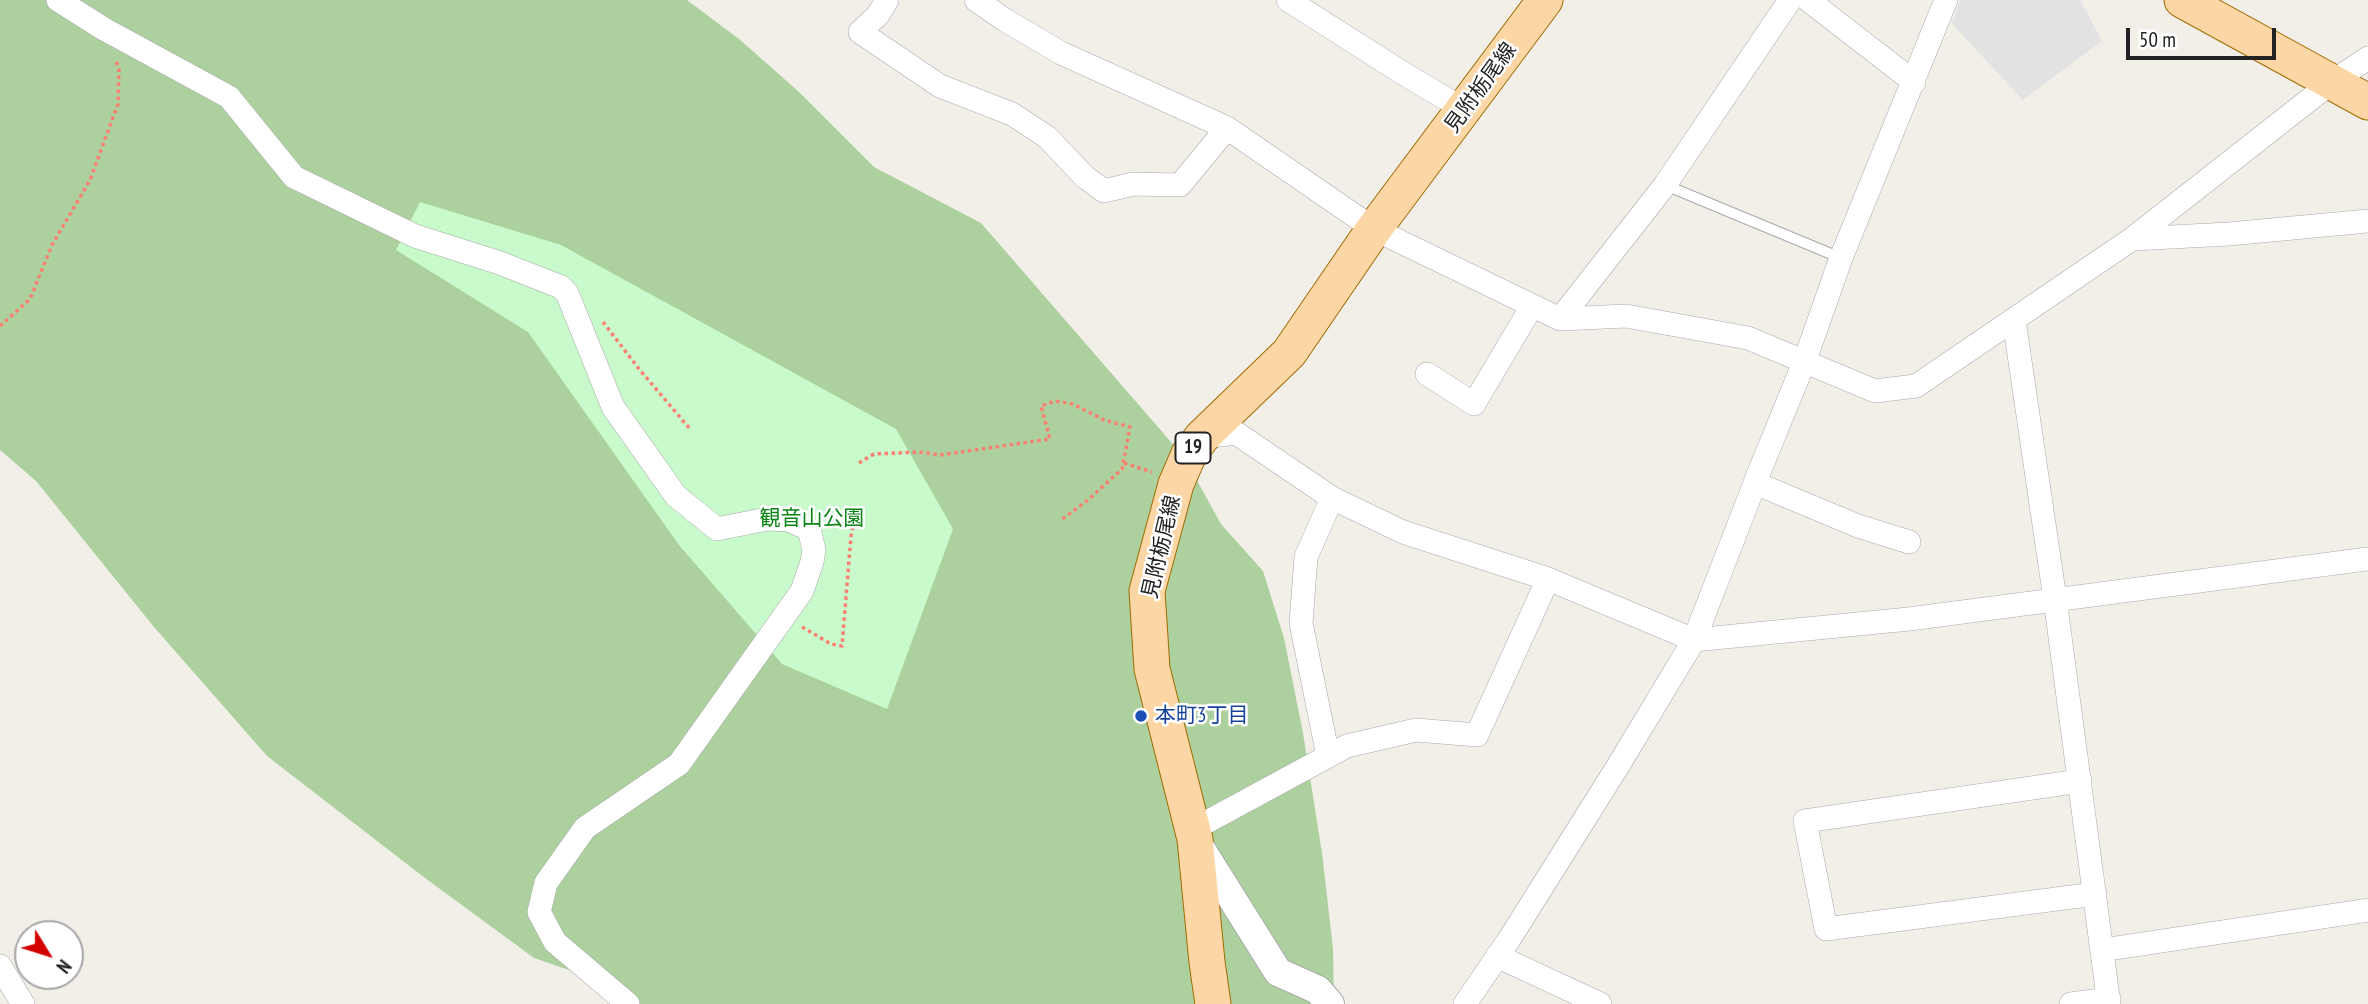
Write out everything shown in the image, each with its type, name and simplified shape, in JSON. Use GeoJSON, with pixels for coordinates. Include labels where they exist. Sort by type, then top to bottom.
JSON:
{"type":"FeatureCollection","features":[{"type":"Feature","properties":{"kind":"main road","name":"見附栃尾線"},"geometry":{"type":"LineString","coordinates":[[1213,1004],[1193,834],[1152,669],[1147,591],[1176,484],[1189,454],[1202,437],[1289,353],[1374,229],[1545,0]]}},
{"type":"Feature","properties":{"kind":"main road"},"geometry":{"type":"LineString","coordinates":[[2182,0],[2368,102]]}},
{"type":"Feature","properties":{"kind":"street"},"geometry":{"type":"LineString","coordinates":[[58,0],[104,29],[229,97],[294,177],[415,236],[500,263],[561,288],[568,293],[612,407],[676,496],[717,529],[766,519],[789,520],[809,529],[814,550],[802,591],[679,764],[585,828],[546,883],[539,912],[555,942],[628,1004]]}},
{"type":"Feature","properties":{"kind":"street"},"geometry":{"type":"LineString","coordinates":[[887,0],[878,15],[860,32],[940,86],[1012,114],[1023,121],[1046,137],[1085,177],[1104,191],[1133,184],[1180,185],[1227,128]]}},
{"type":"Feature","properties":{"kind":"street"},"geometry":{"type":"LineString","coordinates":[[976,0],[1061,53],[1227,128],[1374,229],[1560,319],[1626,316],[1748,338],[1875,391],[1916,386],[2014,320],[2132,239],[2332,82],[2368,58]]}},
{"type":"Feature","properties":{"kind":"street"},"geometry":{"type":"LineString","coordinates":[[1288,0],[1465,110]]}},
{"type":"Feature","properties":{"kind":"street"},"geometry":{"type":"LineString","coordinates":[[1560,319],[1665,185],[1790,0]]}},
{"type":"Feature","properties":{"kind":"street"},"geometry":{"type":"LineString","coordinates":[[1808,0],[1914,82]]}},
{"type":"Feature","properties":{"kind":"street"},"geometry":{"type":"LineString","coordinates":[[1465,1004],[1604,789],[1694,639],[1805,360],[1841,258],[1946,0]]}},
{"type":"Feature","properties":{"kind":"street"},"geometry":{"type":"LineString","coordinates":[[2132,239],[2229,234],[2368,221]]}},
{"type":"Feature","properties":{"kind":"street"},"geometry":{"type":"LineString","coordinates":[[1427,373],[1474,404],[1532,306]]}},
{"type":"Feature","properties":{"kind":"street"},"geometry":{"type":"LineString","coordinates":[[2014,320],[2056,599],[2109,1001],[2071,1004]]}},
{"type":"Feature","properties":{"kind":"street"},"geometry":{"type":"LineString","coordinates":[[1202,437],[1236,433],[1332,498],[1403,532],[1548,579],[1694,639],[1909,619],[2368,559]]}},
{"type":"Feature","properties":{"kind":"street"},"geometry":{"type":"LineString","coordinates":[[1755,484],[1858,526],[1909,541]]}},
{"type":"Feature","properties":{"kind":"street"},"geometry":{"type":"LineString","coordinates":[[1328,756],[1301,624],[1306,557],[1332,498]]}},
{"type":"Feature","properties":{"kind":"street"},"geometry":{"type":"LineString","coordinates":[[1330,1004],[1318,990],[1278,972],[1193,834],[1347,746],[1416,730],[1477,735],[1548,579]]}},
{"type":"Feature","properties":{"kind":"street"},"geometry":{"type":"LineString","coordinates":[[2080,781],[1805,821],[1826,929],[2095,894]]}},
{"type":"Feature","properties":{"kind":"street"},"geometry":{"type":"LineString","coordinates":[[2102,950],[2368,910]]}},
{"type":"Feature","properties":{"kind":"street"},"geometry":{"type":"LineString","coordinates":[[1497,956],[1600,1004]]}},
{"type":"Feature","properties":{"kind":"street"},"geometry":{"type":"LineString","coordinates":[[0,966],[23,1004]]}},
{"type":"Feature","properties":{"kind":"lane"},"geometry":{"type":"LineString","coordinates":[[1665,185],[1841,258]]}},
{"type":"Feature","properties":{"kind":"path"},"geometry":{"type":"LineString","coordinates":[[0,326],[30,299],[52,244],[90,180],[118,104],[119,69],[104,29]]}},
{"type":"Feature","properties":{"kind":"path"},"geometry":{"type":"LineString","coordinates":[[572,306],[590,305],[690,429]]}},
{"type":"Feature","properties":{"kind":"path"},"geometry":{"type":"LineString","coordinates":[[859,463],[874,454],[940,455],[1050,439],[1041,406],[1055,401],[1073,404],[1104,420],[1130,427],[1122,469],[1061,520]]}},
{"type":"Feature","properties":{"kind":"path"},"geometry":{"type":"LineString","coordinates":[[785,617],[831,645],[842,646],[851,536],[856,511]]}},
{"type":"Feature","properties":{"kind":"green space"},"geometry":{"type":"Polygon","coordinates":[[[0,0],[687,0],[739,39],[798,91],[874,167],[981,223],[1184,457],[1221,524],[1263,571],[1284,638],[1303,733],[1322,853],[1333,948],[1334,1004],[633,1004],[595,979],[534,958],[425,878],[267,756],[154,627],[36,481],[0,450],[0,0]]]}},
{"type":"Feature","properties":{"kind":"green space","name":"観音山公園"},"geometry":{"type":"Polygon","coordinates":[[[420,202],[561,245],[896,429],[953,529],[887,709],[782,664],[679,545],[528,332],[396,250],[420,202]]]}},
{"type":"Feature","properties":{"kind":"shaded area"},"geometry":{"type":"Polygon","coordinates":[[[1960,0],[2080,0],[2102,41],[2023,100],[1952,24],[1960,0]]]}},
{"type":"Feature","properties":{"kind":"place","name":"本町3丁目"},"geometry":{"type":"Point","coordinates":[1141,716]}}]}
